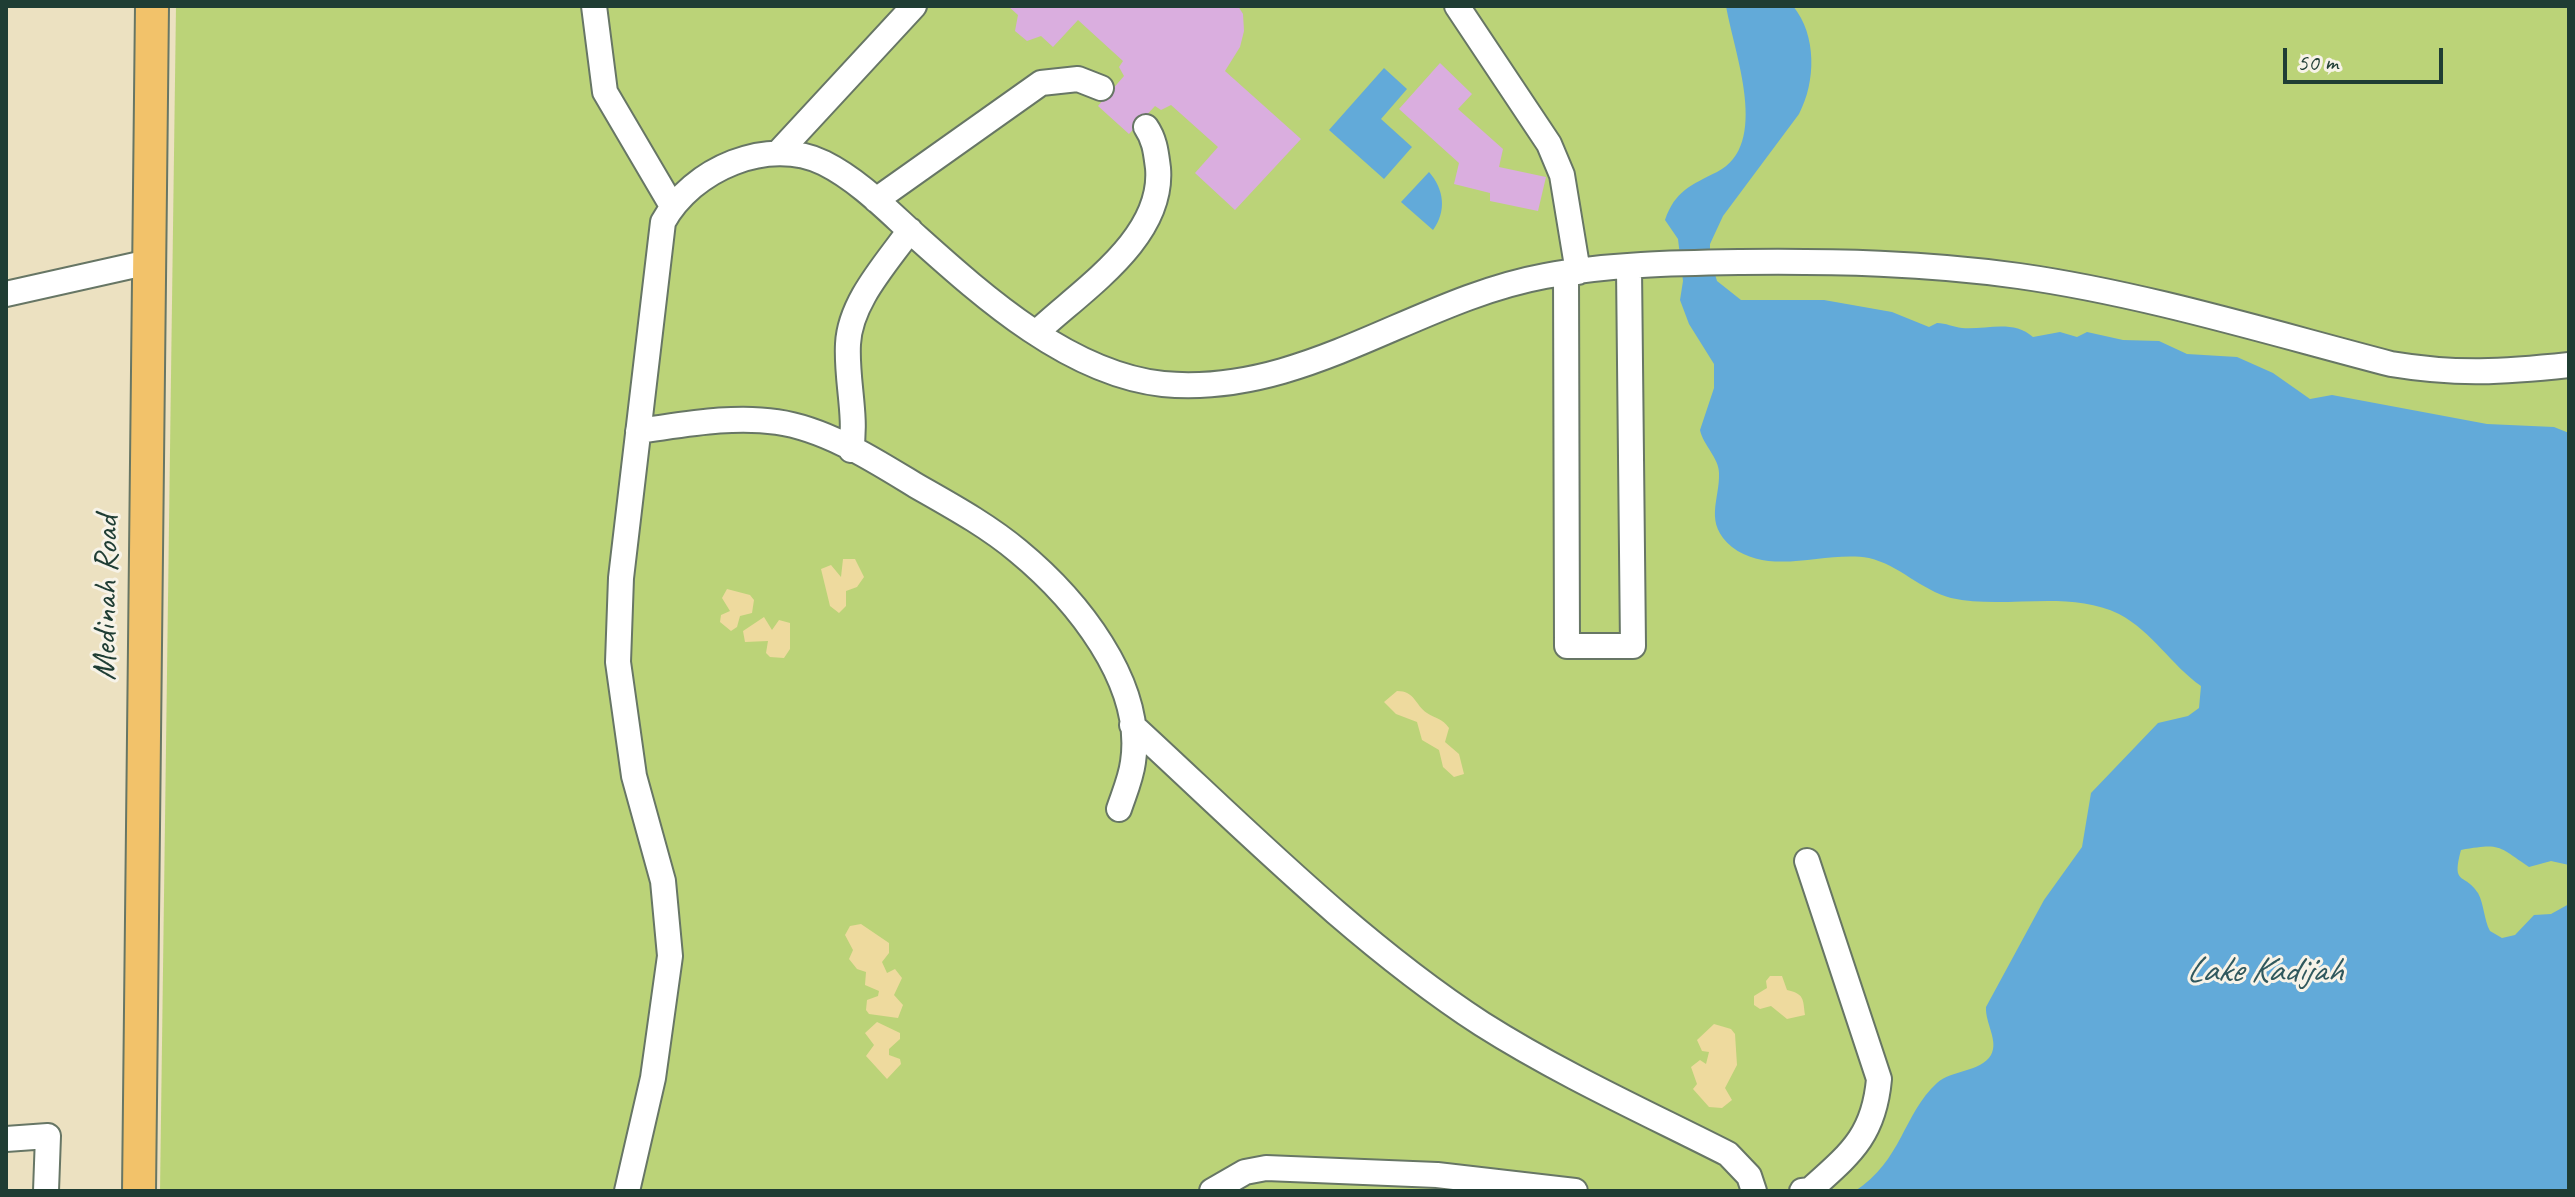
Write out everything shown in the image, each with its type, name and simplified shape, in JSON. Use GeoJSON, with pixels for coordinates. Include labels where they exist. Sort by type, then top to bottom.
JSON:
{"type":"FeatureCollection","features":[{"type":"Feature","properties":{"kind":"main road","name":"Medinah Road"},"geometry":{"type":"LineString","coordinates":[[139,1191],[152,6]]}},
{"type":"Feature","properties":{"kind":"street"},"geometry":{"type":"LineString","coordinates":[[594,6],[605,92],[672,206]]}},
{"type":"Feature","properties":{"kind":"street"},"geometry":{"type":"LineString","coordinates":[[778,153],[914,6]]}},
{"type":"Feature","properties":{"kind":"street"},"geometry":{"type":"LineString","coordinates":[[1457,6],[1549,144],[1562,175],[1572,273],[1567,646],[1633,646],[1629,268]]}},
{"type":"Feature","properties":{"kind":"street"},"geometry":{"type":"LineString","coordinates":[[876,200],[1041,83],[1078,79],[1101,88]]}},
{"type":"Feature","properties":{"kind":"street"},"geometry":{"type":"LineString","coordinates":[[1037,332],[1134,241],[1153,214],[1158,174],[1156,147],[1146,127]]}},
{"type":"Feature","properties":{"kind":"street"},"geometry":{"type":"LineString","coordinates":[[627,1191],[653,1078],[670,956],[663,881],[634,776],[618,662],[621,578],[660,237],[672,206],[707,176],[726,167],[750,157],[778,153],[820,161],[876,200],[1037,332],[1078,357],[1132,378],[1161,383],[1230,383],[1309,364],[1495,289],[1572,273],[1673,264],[1850,261],[2023,277],[2106,292],[2391,364],[2437,372],[2485,374],[2569,365]]}},
{"type":"Feature","properties":{"kind":"street"},"geometry":{"type":"LineString","coordinates":[[851,450],[854,431],[848,345],[852,318],[910,230]]}},
{"type":"Feature","properties":{"kind":"street"},"geometry":{"type":"LineString","coordinates":[[6,294],[149,262]]}},
{"type":"Feature","properties":{"kind":"street"},"geometry":{"type":"LineString","coordinates":[[638,431],[707,422],[777,422],[802,428],[851,450],[972,518],[1018,551],[1076,611],[1122,683],[1132,725],[1133,762],[1119,809]]}},
{"type":"Feature","properties":{"kind":"street"},"geometry":{"type":"LineString","coordinates":[[1132,725],[1345,920],[1479,1022],[1561,1072],[1728,1154],[1749,1176],[1754,1191]]}},
{"type":"Feature","properties":{"kind":"street"},"geometry":{"type":"LineString","coordinates":[[1802,1191],[1810,1190],[1854,1151],[1868,1129],[1877,1105],[1879,1079],[1807,861]]}},
{"type":"Feature","properties":{"kind":"street"},"geometry":{"type":"LineString","coordinates":[[6,1139],[48,1136],[46,1191]]}},
{"type":"Feature","properties":{"kind":"street"},"geometry":{"type":"LineString","coordinates":[[1212,1191],[1245,1172],[1266,1168],[1437,1175],[1575,1191]]}},
{"type":"Feature","properties":{"kind":"green space"},"geometry":{"type":"Polygon","coordinates":[[[176,6],[2569,6],[2569,1191],[160,1191],[176,6]]]}},
{"type":"Feature","properties":{"kind":"sand"},"geometry":{"type":"Polygon","coordinates":[[[843,559],[855,559],[864,577],[857,587],[846,591],[846,606],[839,613],[830,606],[821,569],[831,565],[841,577],[843,559]]]}},
{"type":"Feature","properties":{"kind":"sand"},"geometry":{"type":"Polygon","coordinates":[[[727,589],[750,595],[754,600],[752,613],[740,616],[737,627],[731,631],[720,622],[721,615],[730,611],[722,598],[727,589]]]}},
{"type":"Feature","properties":{"kind":"sand"},"geometry":{"type":"Polygon","coordinates":[[[764,617],[772,630],[779,620],[790,623],[790,649],[784,658],[770,657],[766,653],[768,641],[745,642],[743,631],[764,617]]]}},
{"type":"Feature","properties":{"kind":"sand"},"geometry":{"type":"Polygon","coordinates":[[[1397,691],[1408,693],[1423,710],[1449,728],[1445,742],[1459,754],[1464,774],[1454,777],[1443,767],[1439,750],[1422,740],[1417,722],[1396,714],[1384,702],[1397,691]]]}},
{"type":"Feature","properties":{"kind":"sand"},"geometry":{"type":"Polygon","coordinates":[[[861,924],[889,943],[889,953],[882,962],[887,973],[895,969],[902,978],[894,995],[903,1005],[898,1018],[869,1014],[866,1010],[867,1000],[878,996],[879,991],[865,985],[866,972],[857,969],[849,959],[853,950],[845,935],[850,926],[861,924]]]}},
{"type":"Feature","properties":{"kind":"sand"},"geometry":{"type":"Polygon","coordinates":[[[1770,976],[1782,976],[1787,990],[1800,995],[1805,1015],[1787,1019],[1771,1006],[1760,1009],[1754,1005],[1754,996],[1767,988],[1766,981],[1770,976]]]}},
{"type":"Feature","properties":{"kind":"sand"},"geometry":{"type":"Polygon","coordinates":[[[877,1022],[900,1033],[900,1039],[889,1049],[889,1055],[900,1059],[901,1064],[887,1079],[866,1056],[874,1045],[865,1033],[877,1022]]]}},
{"type":"Feature","properties":{"kind":"sand"},"geometry":{"type":"Polygon","coordinates":[[[1714,1024],[1731,1029],[1735,1034],[1737,1065],[1725,1088],[1732,1100],[1722,1108],[1709,1107],[1693,1089],[1697,1084],[1691,1067],[1700,1060],[1706,1064],[1709,1052],[1702,1051],[1697,1040],[1714,1024]]]}},
{"type":"Feature","properties":{"kind":"water","name":"Lake Kadijah"},"geometry":{"type":"Polygon","coordinates":[[[1726,6],[1793,6],[1806,31],[1811,59],[1809,88],[1799,114],[1723,216],[1710,244],[1710,258],[1717,281],[1741,300],[1824,300],[1892,312],[1929,327],[1937,323],[1962,328],[2008,327],[2017,328],[2033,337],[2060,332],[2077,337],[2087,332],[2123,340],[2159,341],[2187,354],[2237,357],[2273,373],[2310,399],[2332,395],[2487,424],[2554,427],[2569,433],[2569,865],[2551,861],[2529,867],[2498,848],[2484,847],[2461,850],[2458,869],[2461,878],[2478,893],[2490,931],[2502,938],[2515,935],[2534,915],[2551,914],[2569,904],[2569,1191],[1855,1191],[1883,1166],[1916,1109],[1937,1083],[1980,1065],[1991,1055],[1993,1038],[1986,1007],[2044,900],[2082,847],[2091,793],[2158,723],[2188,716],[2199,708],[2201,686],[2131,621],[2099,607],[2057,601],[1992,602],[1951,598],[1869,558],[1764,560],[1747,556],[1723,538],[1715,520],[1718,467],[1700,430],[1714,388],[1714,364],[1689,324],[1680,300],[1683,281],[1678,239],[1665,220],[1679,195],[1733,159],[1742,141],[1746,120],[1745,96],[1726,6]]]}},
{"type":"Feature","properties":{"kind":"water"},"geometry":{"type":"Polygon","coordinates":[[[1384,68],[1407,89],[1381,119],[1412,147],[1384,179],[1329,130],[1384,68]]]}},
{"type":"Feature","properties":{"kind":"water"},"geometry":{"type":"Polygon","coordinates":[[[1429,172],[1442,200],[1433,230],[1401,202],[1429,172]]]}},
{"type":"Feature","properties":{"kind":"building"},"geometry":{"type":"Polygon","coordinates":[[[1008,6],[1238,6],[1243,14],[1244,31],[1240,47],[1225,71],[1301,139],[1235,210],[1195,173],[1218,147],[1171,105],[1161,110],[1155,106],[1129,134],[1098,106],[1124,76],[1119,67],[1123,61],[1078,20],[1053,47],[1041,36],[1027,41],[1015,31],[1018,15],[1008,6]]]}},
{"type":"Feature","properties":{"kind":"building"},"geometry":{"type":"Polygon","coordinates":[[[1440,63],[1472,94],[1458,109],[1503,149],[1499,167],[1546,177],[1538,211],[1490,201],[1490,193],[1454,184],[1459,163],[1399,109],[1440,63]]]}}]}
